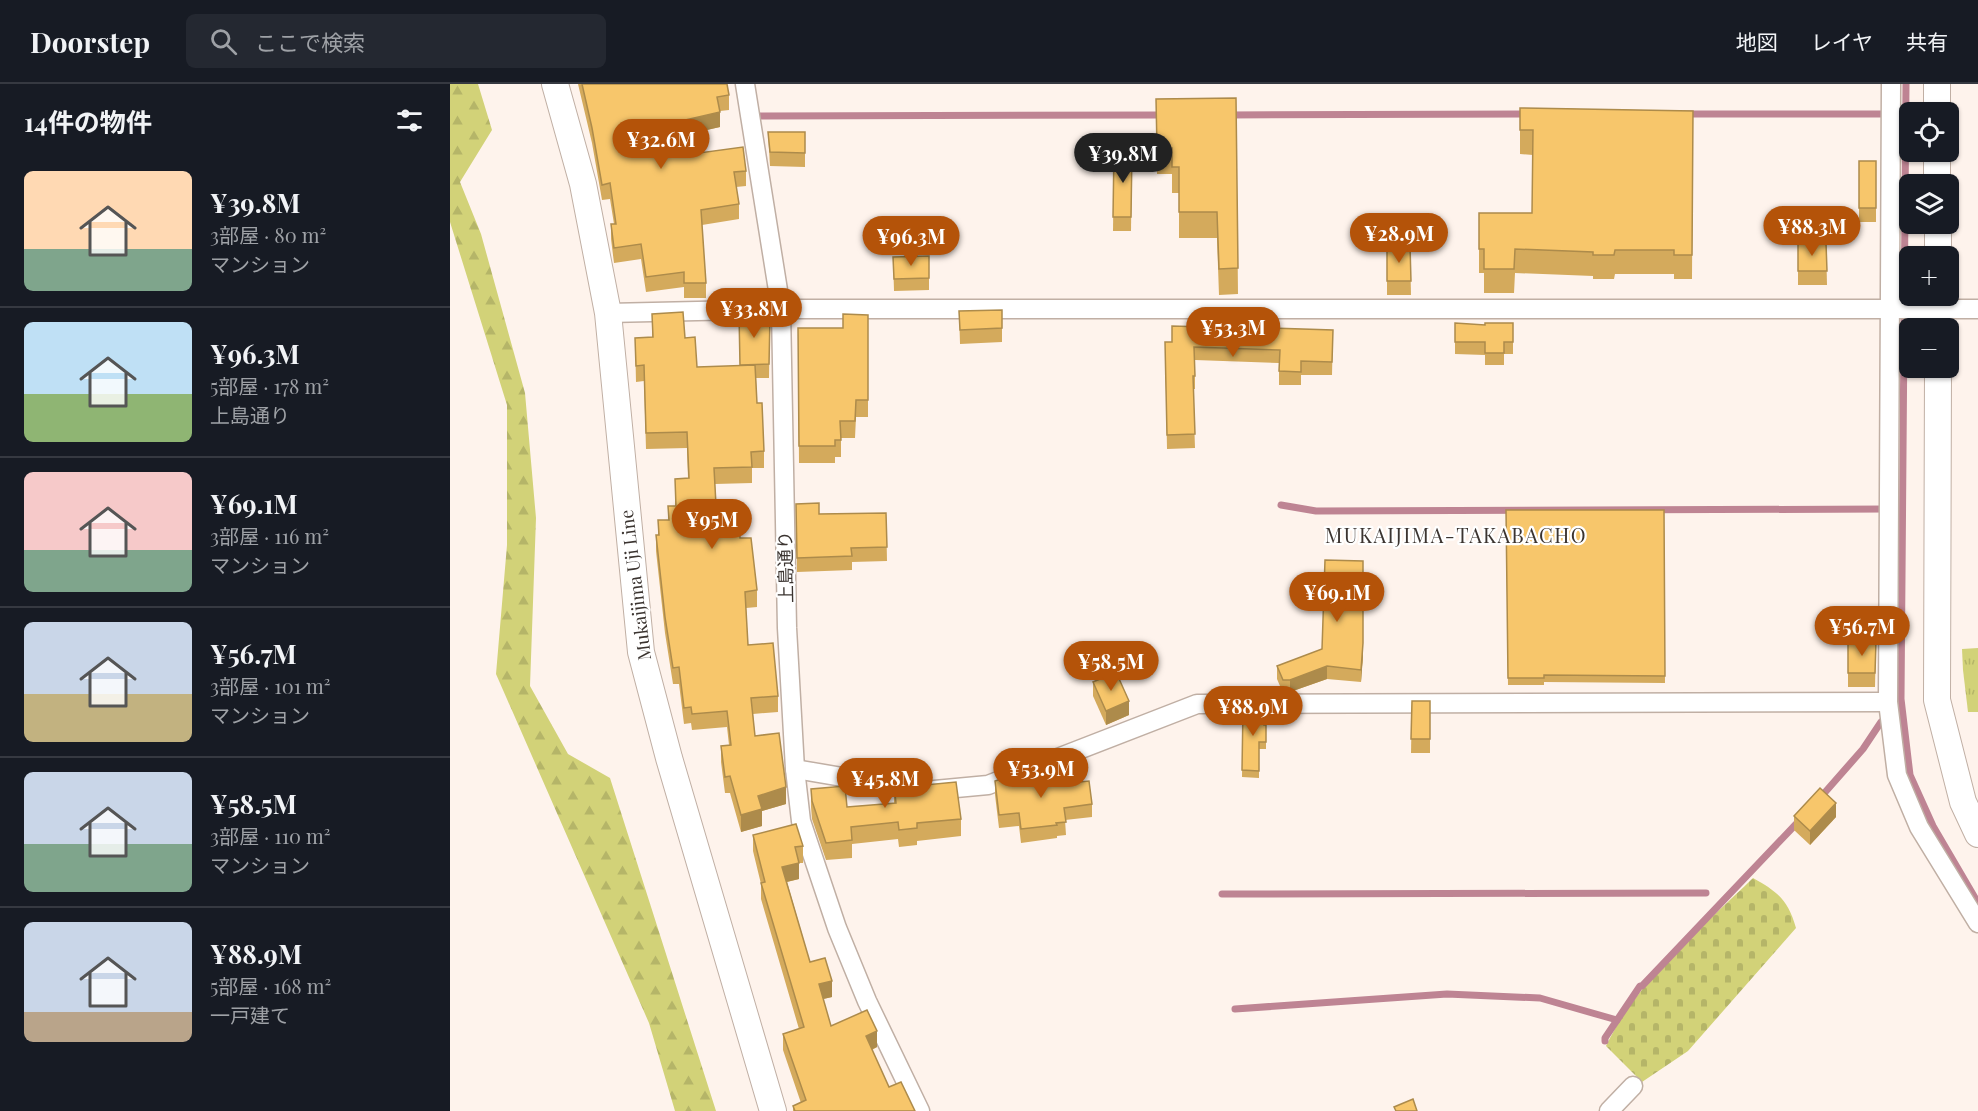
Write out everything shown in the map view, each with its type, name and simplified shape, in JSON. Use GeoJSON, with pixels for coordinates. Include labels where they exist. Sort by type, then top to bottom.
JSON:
{"type":"FeatureCollection","features":[{"type":"Feature","properties":{"kind":"main road","name":"Mukaijima Uji Line"},"geometry":{"type":"LineString","coordinates":[[555,84],[583,184],[608,313],[641,652],[669,758],[773,1111]]}},
{"type":"Feature","properties":{"kind":"main road"},"geometry":{"type":"LineString","coordinates":[[1937,84],[1937,102]]}},
{"type":"Feature","properties":{"kind":"main road"},"geometry":{"type":"LineString","coordinates":[[1938,378],[1937,700],[1963,802],[1978,834]]}},
{"type":"Feature","properties":{"kind":"street","name":"上島通り"},"geometry":{"type":"LineString","coordinates":[[745,84],[781,309],[787,628],[795,769],[801,821],[837,928],[884,1036],[920,1111]]}},
{"type":"Feature","properties":{"kind":"street"},"geometry":{"type":"LineString","coordinates":[[1892,84],[1891,114],[1900,309],[1889,509],[1888,702],[1897,775],[1919,827],[1978,923]]}},
{"type":"Feature","properties":{"kind":"street"},"geometry":{"type":"LineString","coordinates":[[608,313],[781,309],[1900,309],[1938,311],[1978,309]]}},
{"type":"Feature","properties":{"kind":"street"},"geometry":{"type":"LineString","coordinates":[[795,769],[924,791],[988,785],[1197,704],[1888,702]]}},
{"type":"Feature","properties":{"kind":"street"},"geometry":{"type":"LineString","coordinates":[[1609,1111],[1633,1086]]}},
{"type":"Feature","properties":{"kind":"green space"},"geometry":{"type":"Polygon","coordinates":[[[450,84],[478,84],[492,130],[460,182],[481,234],[525,393],[536,518],[530,686],[568,754],[610,778],[716,1111],[675,1111],[649,1023],[496,674],[507,545],[507,405],[450,222],[450,84]]]}},
{"type":"Feature","properties":{"kind":"green space"},"geometry":{"type":"Polygon","coordinates":[[[1978,648],[1978,712],[1968,712],[1962,649],[1978,648]]]}},
{"type":"Feature","properties":{"kind":"green space"},"geometry":{"type":"Polygon","coordinates":[[[1753,878],[1781,898],[1796,928],[1688,1051],[1642,1082],[1606,1046],[1619,1022],[1635,999],[1672,956],[1753,878]]]}},
{"type":"Feature","properties":{"kind":"building"},"geometry":{"type":"Polygon","coordinates":[[[582,84],[727,84],[729,95],[717,97],[720,112],[685,120],[692,154],[743,147],[746,171],[734,172],[739,204],[701,210],[706,283],[684,283],[684,272],[646,277],[641,244],[614,248],[611,224],[616,224],[610,183],[602,185],[582,84]]]}},
{"type":"Feature","properties":{"kind":"building"},"geometry":{"type":"Polygon","coordinates":[[[1236,98],[1238,268],[1219,269],[1217,212],[1179,212],[1179,167],[1172,167],[1172,148],[1157,148],[1156,99],[1236,98]]]}},
{"type":"Feature","properties":{"kind":"building"},"geometry":{"type":"Polygon","coordinates":[[[1520,108],[1693,111],[1692,255],[1674,255],[1674,250],[1615,250],[1614,255],[1593,255],[1593,252],[1515,249],[1514,269],[1484,269],[1484,249],[1479,249],[1479,213],[1532,213],[1533,130],[1520,130],[1520,108]]]}},
{"type":"Feature","properties":{"kind":"building"},"geometry":{"type":"Polygon","coordinates":[[[768,132],[805,132],[805,153],[770,152],[768,132]]]}},
{"type":"Feature","properties":{"kind":"building"},"geometry":{"type":"Polygon","coordinates":[[[1114,150],[1132,150],[1131,217],[1113,217],[1114,150]]]}},
{"type":"Feature","properties":{"kind":"building"},"geometry":{"type":"Polygon","coordinates":[[[1859,161],[1876,161],[1876,208],[1859,208],[1859,161]]]}},
{"type":"Feature","properties":{"kind":"building"},"geometry":{"type":"Polygon","coordinates":[[[1826,243],[1827,271],[1798,271],[1798,244],[1826,243]]]}},
{"type":"Feature","properties":{"kind":"building"},"geometry":{"type":"Polygon","coordinates":[[[1387,246],[1410,246],[1411,281],[1387,281],[1387,246]]]}},
{"type":"Feature","properties":{"kind":"building"},"geometry":{"type":"Polygon","coordinates":[[[929,256],[929,278],[894,279],[893,257],[929,256]]]}},
{"type":"Feature","properties":{"kind":"building"},"geometry":{"type":"Polygon","coordinates":[[[1002,310],[1002,328],[960,330],[959,311],[1002,310]]]}},
{"type":"Feature","properties":{"kind":"building"},"geometry":{"type":"Polygon","coordinates":[[[683,312],[685,338],[695,337],[697,367],[755,365],[757,403],[762,403],[764,451],[751,452],[752,467],[714,468],[716,505],[738,505],[740,538],[751,538],[757,590],[745,592],[748,645],[773,643],[778,696],[751,698],[755,736],[779,733],[786,787],[758,796],[762,809],[741,815],[730,776],[725,777],[721,746],[731,745],[727,711],[692,714],[691,707],[684,708],[679,667],[673,668],[665,617],[656,535],[659,535],[658,520],[669,520],[668,506],[676,506],[675,479],[689,478],[687,432],[646,433],[644,365],[636,366],[635,338],[653,337],[652,314],[683,312]]]}},
{"type":"Feature","properties":{"kind":"building"},"geometry":{"type":"Polygon","coordinates":[[[758,313],[770,316],[769,364],[740,365],[739,314],[758,313]]]}},
{"type":"Feature","properties":{"kind":"building"},"geometry":{"type":"Polygon","coordinates":[[[843,314],[868,315],[868,400],[856,400],[855,421],[840,421],[841,440],[835,440],[835,446],[799,446],[798,328],[843,328],[843,314]]]}},
{"type":"Feature","properties":{"kind":"building"},"geometry":{"type":"Polygon","coordinates":[[[1251,316],[1271,317],[1271,328],[1333,330],[1332,362],[1301,361],[1301,372],[1279,371],[1280,350],[1194,347],[1195,434],[1167,435],[1165,342],[1172,342],[1172,326],[1240,328],[1240,318],[1251,318],[1251,316]]]}},
{"type":"Feature","properties":{"kind":"building"},"geometry":{"type":"Polygon","coordinates":[[[1455,323],[1485,325],[1485,323],[1513,323],[1513,342],[1504,342],[1504,353],[1485,353],[1485,342],[1455,342],[1455,323]]]}},
{"type":"Feature","properties":{"kind":"building"},"geometry":{"type":"Polygon","coordinates":[[[819,503],[819,514],[886,513],[887,547],[851,548],[852,556],[797,558],[796,504],[819,503]]]}},
{"type":"Feature","properties":{"kind":"building"},"geometry":{"type":"Polygon","coordinates":[[[1506,510],[1664,510],[1665,676],[1544,675],[1544,678],[1508,678],[1506,510]]]}},
{"type":"Feature","properties":{"kind":"building"},"geometry":{"type":"Polygon","coordinates":[[[1325,560],[1363,561],[1361,670],[1327,666],[1290,680],[1283,680],[1277,666],[1322,649],[1325,560]]]}},
{"type":"Feature","properties":{"kind":"building"},"geometry":{"type":"Polygon","coordinates":[[[1848,640],[1876,641],[1875,673],[1848,673],[1848,640]]]}},
{"type":"Feature","properties":{"kind":"building"},"geometry":{"type":"Polygon","coordinates":[[[1116,672],[1129,701],[1106,711],[1093,682],[1116,672]]]}},
{"type":"Feature","properties":{"kind":"building"},"geometry":{"type":"Polygon","coordinates":[[[1412,701],[1430,701],[1430,739],[1411,739],[1412,701]]]}},
{"type":"Feature","properties":{"kind":"building"},"geometry":{"type":"Polygon","coordinates":[[[1243,708],[1264,708],[1266,742],[1259,742],[1259,771],[1242,770],[1243,708]]]}},
{"type":"Feature","properties":{"kind":"building"},"geometry":{"type":"Polygon","coordinates":[[[1012,775],[1012,783],[1070,775],[1070,779],[1079,778],[1080,782],[1089,781],[1092,804],[1064,808],[1066,822],[1021,829],[1019,813],[999,815],[995,781],[1012,775]]]}},
{"type":"Feature","properties":{"kind":"building"},"geometry":{"type":"Polygon","coordinates":[[[910,782],[925,785],[956,782],[961,819],[917,823],[917,828],[899,830],[898,822],[851,827],[852,840],[826,843],[812,801],[811,789],[845,786],[847,807],[896,803],[894,784],[910,782]]]}},
{"type":"Feature","properties":{"kind":"building"},"geometry":{"type":"Polygon","coordinates":[[[1820,788],[1836,803],[1810,831],[1794,816],[1820,788]]]}},
{"type":"Feature","properties":{"kind":"building"},"geometry":{"type":"Polygon","coordinates":[[[796,824],[803,846],[795,847],[799,863],[782,867],[810,962],[825,958],[832,981],[819,984],[831,1026],[867,1010],[877,1031],[866,1036],[889,1087],[901,1082],[915,1111],[795,1111],[793,1106],[806,1100],[783,1034],[804,1027],[761,883],[765,882],[753,835],[796,824]]]}},
{"type":"Feature","properties":{"kind":"building"},"geometry":{"type":"Polygon","coordinates":[[[1413,1099],[1417,1111],[1396,1111],[1394,1107],[1413,1099]]]}},
{"type":"Feature","properties":{"kind":"waterway"},"geometry":{"type":"LineString","coordinates":[[1906,84],[1901,699],[1910,775],[1933,826],[1978,903]]}},
{"type":"Feature","properties":{"kind":"waterway"},"geometry":{"type":"LineString","coordinates":[[1228,115],[1529,114]]}},
{"type":"Feature","properties":{"kind":"waterway"},"geometry":{"type":"LineString","coordinates":[[1684,114],[1899,114]]}},
{"type":"Feature","properties":{"kind":"waterway"},"geometry":{"type":"LineString","coordinates":[[758,116],[1163,115]]}},
{"type":"Feature","properties":{"kind":"waterway"},"geometry":{"type":"LineString","coordinates":[[1281,505],[1316,511],[1887,509]]}},
{"type":"Feature","properties":{"kind":"waterway"},"geometry":{"type":"LineString","coordinates":[[1820,798],[1863,749],[1881,722]]}},
{"type":"Feature","properties":{"kind":"waterway"},"geometry":{"type":"LineString","coordinates":[[1605,1041],[1640,986],[1798,822]]}},
{"type":"Feature","properties":{"kind":"waterway"},"geometry":{"type":"LineString","coordinates":[[1222,894],[1706,893]]}},
{"type":"Feature","properties":{"kind":"waterway"},"geometry":{"type":"LineString","coordinates":[[1235,1009],[1447,994],[1540,998],[1617,1020]]}},
{"type":"Feature","properties":{"kind":"district","name":"MUKAIJIMA-TAKABACHO"},"geometry":{"type":"Point","coordinates":[1456,536]}}]}
